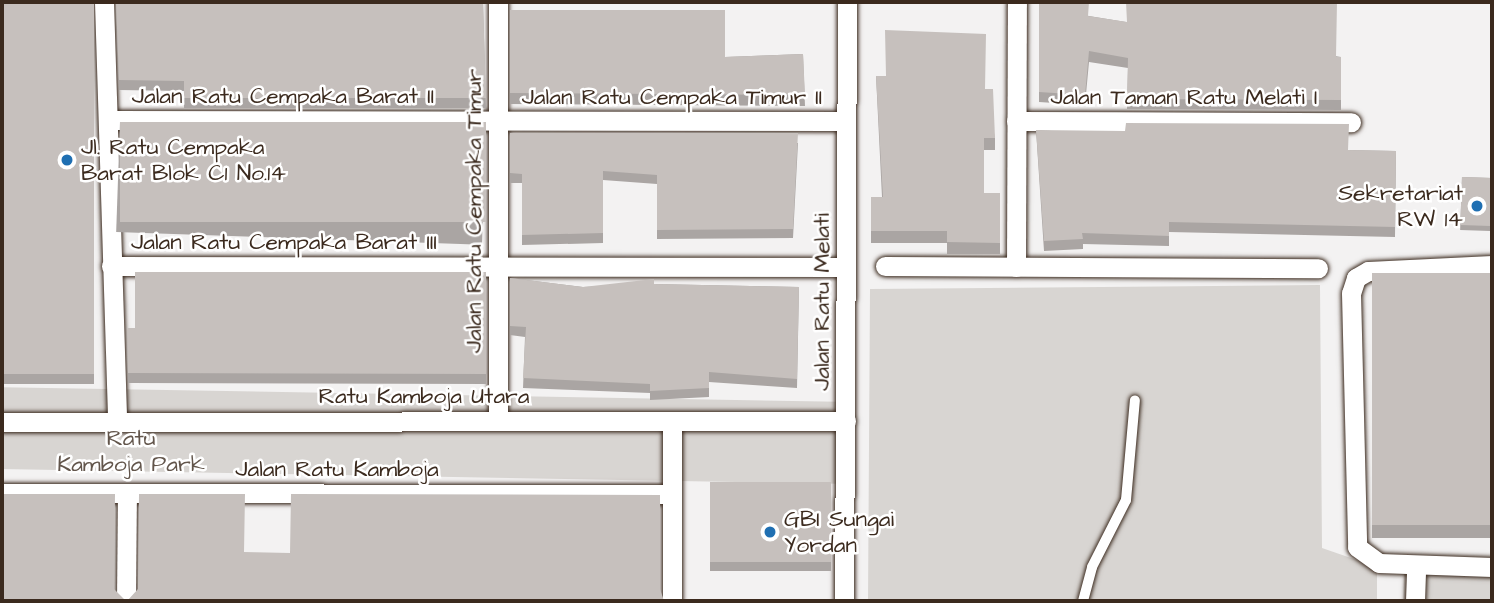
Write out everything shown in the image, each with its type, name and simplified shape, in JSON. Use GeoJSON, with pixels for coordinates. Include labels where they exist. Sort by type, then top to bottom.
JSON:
{"type":"FeatureCollection","features":[{"type":"Feature","properties":{"kind":"street"},"geometry":{"type":"LineString","coordinates":[[104,2],[117,420]]}},
{"type":"Feature","properties":{"kind":"street","name":"Jalan Ratu Cempaka Timur"},"geometry":{"type":"LineString","coordinates":[[498,2],[498,421]]}},
{"type":"Feature","properties":{"kind":"street","name":"Jalan Ratu Melati"},"geometry":{"type":"LineString","coordinates":[[844,601],[847,2]]}},
{"type":"Feature","properties":{"kind":"street","name":"Jalan Taman Ratu Melati I"},"geometry":{"type":"LineString","coordinates":[[1016,267],[1017,2]]}},
{"type":"Feature","properties":{"kind":"street","name":"Jalan Ratu Cempaka Barat II"},"geometry":{"type":"LineString","coordinates":[[109,120],[498,121]]}},
{"type":"Feature","properties":{"kind":"street","name":"Jalan Ratu Cempaka Timur II"},"geometry":{"type":"LineString","coordinates":[[498,121],[846,121]]}},
{"type":"Feature","properties":{"kind":"street","name":"Jalan Taman Ratu Melati I"},"geometry":{"type":"LineString","coordinates":[[1016,121],[1351,122]]}},
{"type":"Feature","properties":{"kind":"street"},"geometry":{"type":"LineString","coordinates":[[1492,265],[1368,271],[1356,278],[1353,532],[1366,558],[1416,567],[1492,568]]}},
{"type":"Feature","properties":{"kind":"street","name":"Jalan Ratu Cempaka Barat III"},"geometry":{"type":"LineString","coordinates":[[111,266],[846,267]]}},
{"type":"Feature","properties":{"kind":"street"},"geometry":{"type":"LineString","coordinates":[[884,266],[1318,268]]}},
{"type":"Feature","properties":{"kind":"street"},"geometry":{"type":"LineString","coordinates":[[672,421],[672,601]]}},
{"type":"Feature","properties":{"kind":"street","name":"Ratu Kamboja Utara"},"geometry":{"type":"LineString","coordinates":[[2,422],[846,421]]}},
{"type":"Feature","properties":{"kind":"street","name":"Jalan Ratu Kamboja"},"geometry":{"type":"LineString","coordinates":[[2,493],[672,494]]}},
{"type":"Feature","properties":{"kind":"street"},"geometry":{"type":"LineString","coordinates":[[127,493],[127,601]]}},
{"type":"Feature","properties":{"kind":"street"},"geometry":{"type":"LineString","coordinates":[[1415,601],[1416,567]]}},
{"type":"Feature","properties":{"kind":"lane"},"geometry":{"type":"LineString","coordinates":[[1083,601],[1126,500],[1135,400]]}},
{"type":"Feature","properties":{"kind":"green space"},"geometry":{"type":"Polygon","coordinates":[[[1320,285],[1322,548],[1377,567],[1377,601],[868,601],[870,289],[1320,285]]]}},
{"type":"Feature","properties":{"kind":"green space","name":"Ratu Kamboja Park"},"geometry":{"type":"Polygon","coordinates":[[[2,387],[854,402],[853,484],[2,469],[2,387]]]}},
{"type":"Feature","properties":{"kind":"green space"},"geometry":{"type":"Polygon","coordinates":[[[1404,567],[1492,569],[1491,601],[1403,601],[1404,567]]]}},
{"type":"Feature","properties":{"kind":"building"},"geometry":{"type":"Polygon","coordinates":[[[2,2],[94,2],[94,374],[2,374],[2,2]]]}},
{"type":"Feature","properties":{"kind":"building"},"geometry":{"type":"Polygon","coordinates":[[[116,2],[483,2],[486,98],[184,98],[184,81],[119,80],[116,2]]]}},
{"type":"Feature","properties":{"kind":"building"},"geometry":{"type":"Polygon","coordinates":[[[1039,2],[1089,2],[1088,16],[1127,22],[1126,2],[1337,2],[1336,57],[1341,57],[1341,100],[1127,99],[1128,58],[1089,51],[1085,95],[1039,92],[1039,2]]]}},
{"type":"Feature","properties":{"kind":"building"},"geometry":{"type":"Polygon","coordinates":[[[510,10],[725,10],[725,57],[803,54],[805,95],[510,93],[510,10]]]}},
{"type":"Feature","properties":{"kind":"building"},"geometry":{"type":"Polygon","coordinates":[[[885,30],[986,34],[985,89],[993,89],[995,138],[984,138],[984,193],[1000,193],[1000,243],[947,242],[947,231],[871,231],[871,197],[883,197],[876,76],[886,76],[885,30]]]}},
{"type":"Feature","properties":{"kind":"building"},"geometry":{"type":"Polygon","coordinates":[[[120,122],[486,122],[486,222],[120,222],[120,122]]]}},
{"type":"Feature","properties":{"kind":"building"},"geometry":{"type":"Polygon","coordinates":[[[1126,123],[1349,124],[1348,150],[1396,151],[1395,227],[1169,222],[1169,236],[1082,233],[1083,239],[1044,241],[1036,130],[1125,131],[1126,123]]]}},
{"type":"Feature","properties":{"kind":"building"},"geometry":{"type":"Polygon","coordinates":[[[510,133],[798,133],[793,229],[657,230],[657,175],[603,171],[603,233],[522,235],[522,174],[510,173],[510,133]]]}},
{"type":"Feature","properties":{"kind":"building","name":"Sekretariat RW 14"},"geometry":{"type":"Polygon","coordinates":[[[1462,177],[1492,178],[1490,226],[1460,225],[1462,177]]]}},
{"type":"Feature","properties":{"kind":"building"},"geometry":{"type":"Polygon","coordinates":[[[135,272],[486,272],[486,374],[128,373],[127,328],[135,328],[135,272]]]}},
{"type":"Feature","properties":{"kind":"building"},"geometry":{"type":"Polygon","coordinates":[[[1372,273],[1492,273],[1492,525],[1372,525],[1372,273]]]}},
{"type":"Feature","properties":{"kind":"building"},"geometry":{"type":"Polygon","coordinates":[[[510,278],[583,287],[654,279],[654,284],[799,287],[797,379],[709,372],[709,388],[650,391],[650,384],[523,378],[526,327],[510,326],[510,278]]]}},
{"type":"Feature","properties":{"kind":"building","name":"GBI Sungai Yordan"},"geometry":{"type":"Polygon","coordinates":[[[710,482],[831,482],[831,562],[710,562],[710,482]]]}},
{"type":"Feature","properties":{"kind":"building"},"geometry":{"type":"Polygon","coordinates":[[[2,494],[115,494],[114,589],[126,601],[2,601],[2,494]]]}},
{"type":"Feature","properties":{"kind":"building"},"geometry":{"type":"Polygon","coordinates":[[[139,494],[245,494],[244,552],[290,553],[291,494],[660,495],[660,589],[664,601],[127,601],[138,589],[139,494]]]}},
{"type":"Feature","properties":{"kind":"place","name":"Jl. Ratu Cempaka Barat Blok C1 No.14"},"geometry":{"type":"Point","coordinates":[67,160]}},
{"type":"Feature","properties":{"kind":"place","name":"Sekretariat RW 14"},"geometry":{"type":"Point","coordinates":[1477,206]}},
{"type":"Feature","properties":{"kind":"place","name":"GBI Sungai Yordan"},"geometry":{"type":"Point","coordinates":[770,532]}}]}
